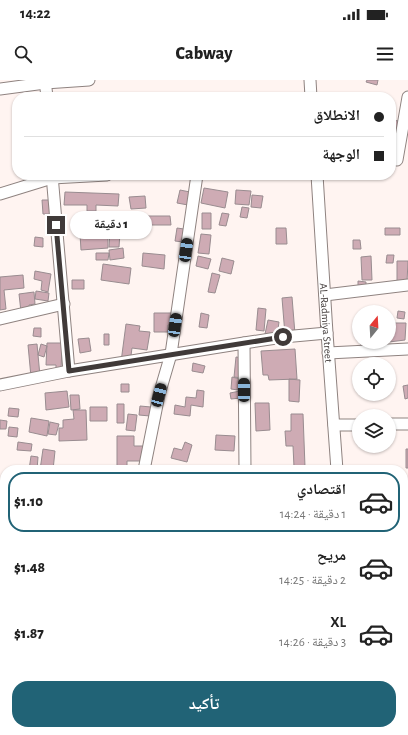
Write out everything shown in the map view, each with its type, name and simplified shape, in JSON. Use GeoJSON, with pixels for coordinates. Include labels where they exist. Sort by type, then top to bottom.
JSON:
{"type":"FeatureCollection","features":[{"type":"Feature","properties":{"kind":"street"},"geometry":{"type":"LineString","coordinates":[[0,89],[45,81],[89,80]]}},
{"type":"Feature","properties":{"kind":"street"},"geometry":{"type":"LineString","coordinates":[[310,80],[311,92]]}},
{"type":"Feature","properties":{"kind":"street"},"geometry":{"type":"LineString","coordinates":[[45,81],[46,92]]}},
{"type":"Feature","properties":{"kind":"street"},"geometry":{"type":"LineString","coordinates":[[399,160],[408,97]]}},
{"type":"Feature","properties":{"kind":"street"},"geometry":{"type":"LineString","coordinates":[[0,194],[40,180]]}},
{"type":"Feature","properties":{"kind":"street"},"geometry":{"type":"LineString","coordinates":[[52,180],[69,371]]}},
{"type":"Feature","properties":{"kind":"street"},"geometry":{"type":"LineString","coordinates":[[145,465],[159,395],[170,354],[196,180]]}},
{"type":"Feature","properties":{"kind":"street","name":"AL-Radmiya Street"},"geometry":{"type":"LineString","coordinates":[[317,180],[325,294],[326,333],[337,465]]}},
{"type":"Feature","properties":{"kind":"street"},"geometry":{"type":"LineString","coordinates":[[325,294],[408,285]]}},
{"type":"Feature","properties":{"kind":"street"},"geometry":{"type":"LineString","coordinates":[[0,320],[64,304]]}},
{"type":"Feature","properties":{"kind":"street"},"geometry":{"type":"LineString","coordinates":[[0,385],[69,371],[170,354],[283,337],[326,333]]}},
{"type":"Feature","properties":{"kind":"street"},"geometry":{"type":"LineString","coordinates":[[244,343],[245,465]]}},
{"type":"Feature","properties":{"kind":"street"},"geometry":{"type":"LineString","coordinates":[[328,353],[408,349]]}},
{"type":"Feature","properties":{"kind":"street"},"geometry":{"type":"LineString","coordinates":[[396,424],[408,424]]}},
{"type":"Feature","properties":{"kind":"street"},"geometry":{"type":"LineString","coordinates":[[334,425],[352,425]]}},
{"type":"Feature","properties":{"kind":"building"},"geometry":{"type":"Polygon","coordinates":[[[367,80],[378,80],[377,85],[366,82],[367,80]]]}},
{"type":"Feature","properties":{"kind":"building"},"geometry":{"type":"Polygon","coordinates":[[[396,121],[399,121],[396,138],[396,121]]]}},
{"type":"Feature","properties":{"kind":"building"},"geometry":{"type":"Polygon","coordinates":[[[204,188],[228,192],[225,208],[201,203],[204,188]]]}},
{"type":"Feature","properties":{"kind":"building"},"geometry":{"type":"Polygon","coordinates":[[[180,190],[190,192],[188,205],[177,203],[180,190]]]}},
{"type":"Feature","properties":{"kind":"building"},"geometry":{"type":"Polygon","coordinates":[[[236,190],[251,191],[249,205],[235,204],[236,190]]]}},
{"type":"Feature","properties":{"kind":"building"},"geometry":{"type":"Polygon","coordinates":[[[65,192],[119,194],[118,206],[96,205],[96,211],[87,211],[87,205],[64,205],[65,192]]]}},
{"type":"Feature","properties":{"kind":"building"},"geometry":{"type":"Polygon","coordinates":[[[252,195],[263,196],[261,208],[251,207],[252,195]]]}},
{"type":"Feature","properties":{"kind":"building"},"geometry":{"type":"Polygon","coordinates":[[[145,196],[146,208],[131,209],[129,197],[145,196]]]}},
{"type":"Feature","properties":{"kind":"building"},"geometry":{"type":"Polygon","coordinates":[[[42,200],[50,200],[51,214],[43,214],[42,200]]]}},
{"type":"Feature","properties":{"kind":"building"},"geometry":{"type":"Polygon","coordinates":[[[242,207],[249,208],[247,218],[240,217],[242,207]]]}},
{"type":"Feature","properties":{"kind":"building"},"geometry":{"type":"Polygon","coordinates":[[[103,213],[111,213],[111,224],[103,224],[103,213]]]}},
{"type":"Feature","properties":{"kind":"building"},"geometry":{"type":"Polygon","coordinates":[[[202,213],[211,213],[211,229],[202,229],[202,213]]]}},
{"type":"Feature","properties":{"kind":"building"},"geometry":{"type":"Polygon","coordinates":[[[222,213],[229,214],[226,226],[219,225],[222,213]]]}},
{"type":"Feature","properties":{"kind":"building"},"geometry":{"type":"Polygon","coordinates":[[[129,216],[147,218],[146,226],[128,224],[129,216]]]}},
{"type":"Feature","properties":{"kind":"building"},"geometry":{"type":"Polygon","coordinates":[[[148,216],[170,216],[171,225],[148,225],[148,216]]]}},
{"type":"Feature","properties":{"kind":"building"},"geometry":{"type":"Polygon","coordinates":[[[177,228],[184,229],[183,242],[175,241],[177,228]]]}},
{"type":"Feature","properties":{"kind":"building"},"geometry":{"type":"Polygon","coordinates":[[[276,228],[286,228],[287,244],[276,244],[276,228]]]}},
{"type":"Feature","properties":{"kind":"building"},"geometry":{"type":"Polygon","coordinates":[[[385,228],[400,228],[400,235],[385,235],[385,228]]]}},
{"type":"Feature","properties":{"kind":"building"},"geometry":{"type":"Polygon","coordinates":[[[110,232],[120,233],[119,247],[109,247],[110,232]]]}},
{"type":"Feature","properties":{"kind":"building"},"geometry":{"type":"Polygon","coordinates":[[[108,233],[108,248],[81,250],[80,234],[108,233]]]}},
{"type":"Feature","properties":{"kind":"building"},"geometry":{"type":"Polygon","coordinates":[[[201,234],[211,235],[209,254],[198,253],[201,234]]]}},
{"type":"Feature","properties":{"kind":"building"},"geometry":{"type":"Polygon","coordinates":[[[35,237],[43,238],[43,247],[34,246],[35,237]]]}},
{"type":"Feature","properties":{"kind":"building"},"geometry":{"type":"Polygon","coordinates":[[[353,240],[360,240],[361,249],[353,249],[353,240]]]}},
{"type":"Feature","properties":{"kind":"building"},"geometry":{"type":"Polygon","coordinates":[[[123,248],[124,258],[110,260],[109,250],[123,248]]]}},
{"type":"Feature","properties":{"kind":"building"},"geometry":{"type":"Polygon","coordinates":[[[96,253],[109,253],[108,260],[96,260],[96,253]]]}},
{"type":"Feature","properties":{"kind":"building"},"geometry":{"type":"Polygon","coordinates":[[[143,253],[165,255],[164,269],[142,266],[143,253]]]}},
{"type":"Feature","properties":{"kind":"building"},"geometry":{"type":"Polygon","coordinates":[[[387,255],[394,255],[393,263],[386,263],[387,255]]]}},
{"type":"Feature","properties":{"kind":"building"},"geometry":{"type":"Polygon","coordinates":[[[198,256],[211,259],[208,269],[196,266],[198,256]]]}},
{"type":"Feature","properties":{"kind":"building"},"geometry":{"type":"Polygon","coordinates":[[[371,256],[372,280],[362,280],[361,257],[371,256]]]}},
{"type":"Feature","properties":{"kind":"building"},"geometry":{"type":"Polygon","coordinates":[[[222,258],[234,261],[231,274],[219,271],[222,258]]]}},
{"type":"Feature","properties":{"kind":"building"},"geometry":{"type":"Polygon","coordinates":[[[397,261],[408,261],[407,282],[397,281],[397,261]]]}},
{"type":"Feature","properties":{"kind":"building"},"geometry":{"type":"Polygon","coordinates":[[[103,264],[131,268],[129,284],[101,280],[103,264]]]}},
{"type":"Feature","properties":{"kind":"building"},"geometry":{"type":"Polygon","coordinates":[[[35,271],[51,274],[48,292],[41,290],[42,281],[34,279],[35,271]]]}},
{"type":"Feature","properties":{"kind":"building"},"geometry":{"type":"Polygon","coordinates":[[[212,273],[220,275],[215,293],[208,292],[212,273]]]}},
{"type":"Feature","properties":{"kind":"building"},"geometry":{"type":"Polygon","coordinates":[[[23,275],[24,288],[4,290],[6,309],[0,310],[0,277],[23,275]]]}},
{"type":"Feature","properties":{"kind":"building"},"geometry":{"type":"Polygon","coordinates":[[[72,280],[84,280],[84,289],[72,289],[72,280]]]}},
{"type":"Feature","properties":{"kind":"building"},"geometry":{"type":"Polygon","coordinates":[[[358,281],[366,282],[366,289],[358,289],[358,281]]]}},
{"type":"Feature","properties":{"kind":"building"},"geometry":{"type":"Polygon","coordinates":[[[36,291],[49,293],[48,301],[35,299],[36,291]]]}},
{"type":"Feature","properties":{"kind":"building"},"geometry":{"type":"Polygon","coordinates":[[[34,292],[35,304],[29,305],[29,311],[21,312],[19,294],[34,292]]]}},
{"type":"Feature","properties":{"kind":"building"},"geometry":{"type":"Polygon","coordinates":[[[292,297],[295,334],[285,335],[282,298],[292,297]]]}},
{"type":"Feature","properties":{"kind":"building"},"geometry":{"type":"Polygon","coordinates":[[[258,308],[266,309],[264,331],[256,330],[258,308]]]}},
{"type":"Feature","properties":{"kind":"building"},"geometry":{"type":"Polygon","coordinates":[[[398,311],[405,312],[404,319],[397,318],[398,311]]]}},
{"type":"Feature","properties":{"kind":"building"},"geometry":{"type":"Polygon","coordinates":[[[154,313],[174,313],[174,325],[168,325],[168,332],[154,332],[154,313]]]}},
{"type":"Feature","properties":{"kind":"building"},"geometry":{"type":"Polygon","coordinates":[[[201,313],[209,315],[207,328],[199,327],[201,313]]]}},
{"type":"Feature","properties":{"kind":"building"},"geometry":{"type":"Polygon","coordinates":[[[268,320],[279,322],[277,336],[265,334],[268,320]]]}},
{"type":"Feature","properties":{"kind":"building"},"geometry":{"type":"Polygon","coordinates":[[[396,323],[406,323],[405,340],[396,341],[396,323]]]}},
{"type":"Feature","properties":{"kind":"building"},"geometry":{"type":"Polygon","coordinates":[[[126,324],[140,326],[139,331],[150,332],[147,350],[132,348],[130,363],[121,362],[126,324]]]}},
{"type":"Feature","properties":{"kind":"building"},"geometry":{"type":"Polygon","coordinates":[[[34,328],[41,328],[41,337],[33,336],[34,328]]]}},
{"type":"Feature","properties":{"kind":"building"},"geometry":{"type":"Polygon","coordinates":[[[104,334],[109,334],[109,345],[104,345],[104,334]]]}},
{"type":"Feature","properties":{"kind":"building"},"geometry":{"type":"Polygon","coordinates":[[[89,338],[91,351],[80,353],[78,339],[89,338]]]}},
{"type":"Feature","properties":{"kind":"building"},"geometry":{"type":"Polygon","coordinates":[[[47,343],[62,343],[61,371],[56,371],[56,365],[46,365],[47,343]]]}},
{"type":"Feature","properties":{"kind":"building"},"geometry":{"type":"Polygon","coordinates":[[[37,344],[40,376],[31,377],[28,345],[37,344]]]}},
{"type":"Feature","properties":{"kind":"building"},"geometry":{"type":"Polygon","coordinates":[[[41,344],[47,346],[44,357],[38,355],[41,344]]]}},
{"type":"Feature","properties":{"kind":"building"},"geometry":{"type":"Polygon","coordinates":[[[295,349],[297,379],[269,380],[268,375],[263,375],[261,351],[295,349]]]}},
{"type":"Feature","properties":{"kind":"building"},"geometry":{"type":"Polygon","coordinates":[[[236,357],[244,358],[242,378],[234,377],[236,357]]]}},
{"type":"Feature","properties":{"kind":"building"},"geometry":{"type":"Polygon","coordinates":[[[193,363],[205,366],[203,373],[192,371],[193,363]]]}},
{"type":"Feature","properties":{"kind":"building"},"geometry":{"type":"Polygon","coordinates":[[[232,377],[240,379],[238,390],[231,389],[232,377]]]}},
{"type":"Feature","properties":{"kind":"building"},"geometry":{"type":"Polygon","coordinates":[[[289,379],[300,380],[299,402],[289,401],[289,379]]]}},
{"type":"Feature","properties":{"kind":"building"},"geometry":{"type":"Polygon","coordinates":[[[121,384],[129,384],[129,392],[121,392],[121,384]]]}},
{"type":"Feature","properties":{"kind":"building"},"geometry":{"type":"Polygon","coordinates":[[[408,385],[408,398],[405,399],[403,386],[408,385]]]}},
{"type":"Feature","properties":{"kind":"building"},"geometry":{"type":"Polygon","coordinates":[[[197,390],[204,391],[203,407],[191,405],[190,416],[174,414],[175,405],[185,407],[186,397],[196,398],[197,390]]]}},
{"type":"Feature","properties":{"kind":"building"},"geometry":{"type":"Polygon","coordinates":[[[67,391],[69,407],[46,410],[45,393],[67,391]]]}},
{"type":"Feature","properties":{"kind":"building"},"geometry":{"type":"Polygon","coordinates":[[[240,391],[241,398],[231,399],[230,393],[240,391]]]}},
{"type":"Feature","properties":{"kind":"building"},"geometry":{"type":"Polygon","coordinates":[[[70,395],[79,395],[80,409],[71,410],[70,395]]]}},
{"type":"Feature","properties":{"kind":"building"},"geometry":{"type":"Polygon","coordinates":[[[255,403],[269,403],[270,430],[256,431],[255,403]]]}},
{"type":"Feature","properties":{"kind":"building"},"geometry":{"type":"Polygon","coordinates":[[[117,404],[124,404],[124,423],[117,423],[117,404]]]}},
{"type":"Feature","properties":{"kind":"building"},"geometry":{"type":"Polygon","coordinates":[[[140,406],[151,407],[150,416],[139,415],[140,406]]]}},
{"type":"Feature","properties":{"kind":"building"},"geometry":{"type":"Polygon","coordinates":[[[90,407],[107,407],[107,421],[90,421],[90,407]]]}},
{"type":"Feature","properties":{"kind":"building"},"geometry":{"type":"Polygon","coordinates":[[[9,408],[19,409],[18,417],[8,416],[9,408]]]}},
{"type":"Feature","properties":{"kind":"building"},"geometry":{"type":"Polygon","coordinates":[[[73,410],[86,410],[87,440],[59,441],[59,428],[63,428],[63,420],[74,419],[73,410]]]}},
{"type":"Feature","properties":{"kind":"building"},"geometry":{"type":"Polygon","coordinates":[[[128,414],[137,415],[135,431],[126,430],[128,414]]]}},
{"type":"Feature","properties":{"kind":"building"},"geometry":{"type":"Polygon","coordinates":[[[291,414],[303,414],[305,465],[294,465],[293,446],[286,446],[285,431],[291,431],[291,414]]]}},
{"type":"Feature","properties":{"kind":"building"},"geometry":{"type":"Polygon","coordinates":[[[31,418],[49,421],[47,436],[29,432],[31,418]]]}},
{"type":"Feature","properties":{"kind":"building"},"geometry":{"type":"Polygon","coordinates":[[[0,420],[7,421],[6,429],[0,429],[0,420]]]}},
{"type":"Feature","properties":{"kind":"building"},"geometry":{"type":"Polygon","coordinates":[[[50,422],[59,424],[56,435],[48,434],[50,422]]]}},
{"type":"Feature","properties":{"kind":"building"},"geometry":{"type":"Polygon","coordinates":[[[9,427],[18,428],[17,437],[8,436],[9,427]]]}},
{"type":"Feature","properties":{"kind":"building"},"geometry":{"type":"Polygon","coordinates":[[[216,435],[235,436],[234,451],[215,450],[216,435]]]}},
{"type":"Feature","properties":{"kind":"building"},"geometry":{"type":"Polygon","coordinates":[[[117,436],[134,436],[134,446],[143,446],[143,461],[127,461],[127,465],[117,465],[117,436]]]}},
{"type":"Feature","properties":{"kind":"building"},"geometry":{"type":"Polygon","coordinates":[[[18,442],[32,444],[31,451],[17,450],[18,442]]]}},
{"type":"Feature","properties":{"kind":"building"},"geometry":{"type":"Polygon","coordinates":[[[185,442],[192,445],[187,462],[171,458],[174,448],[182,450],[185,442]]]}},
{"type":"Feature","properties":{"kind":"building"},"geometry":{"type":"Polygon","coordinates":[[[43,449],[55,451],[54,465],[41,465],[43,449]]]}},
{"type":"Feature","properties":{"kind":"building"},"geometry":{"type":"Polygon","coordinates":[[[406,449],[408,449],[408,465],[406,465],[406,449]]]}},
{"type":"Feature","properties":{"kind":"building"},"geometry":{"type":"Polygon","coordinates":[[[31,456],[38,457],[37,465],[30,465],[31,456]]]}},
{"type":"Feature","properties":{"kind":"route"},"geometry":{"type":"LineString","coordinates":[[56,225],[69,371],[283,337]]}}]}
